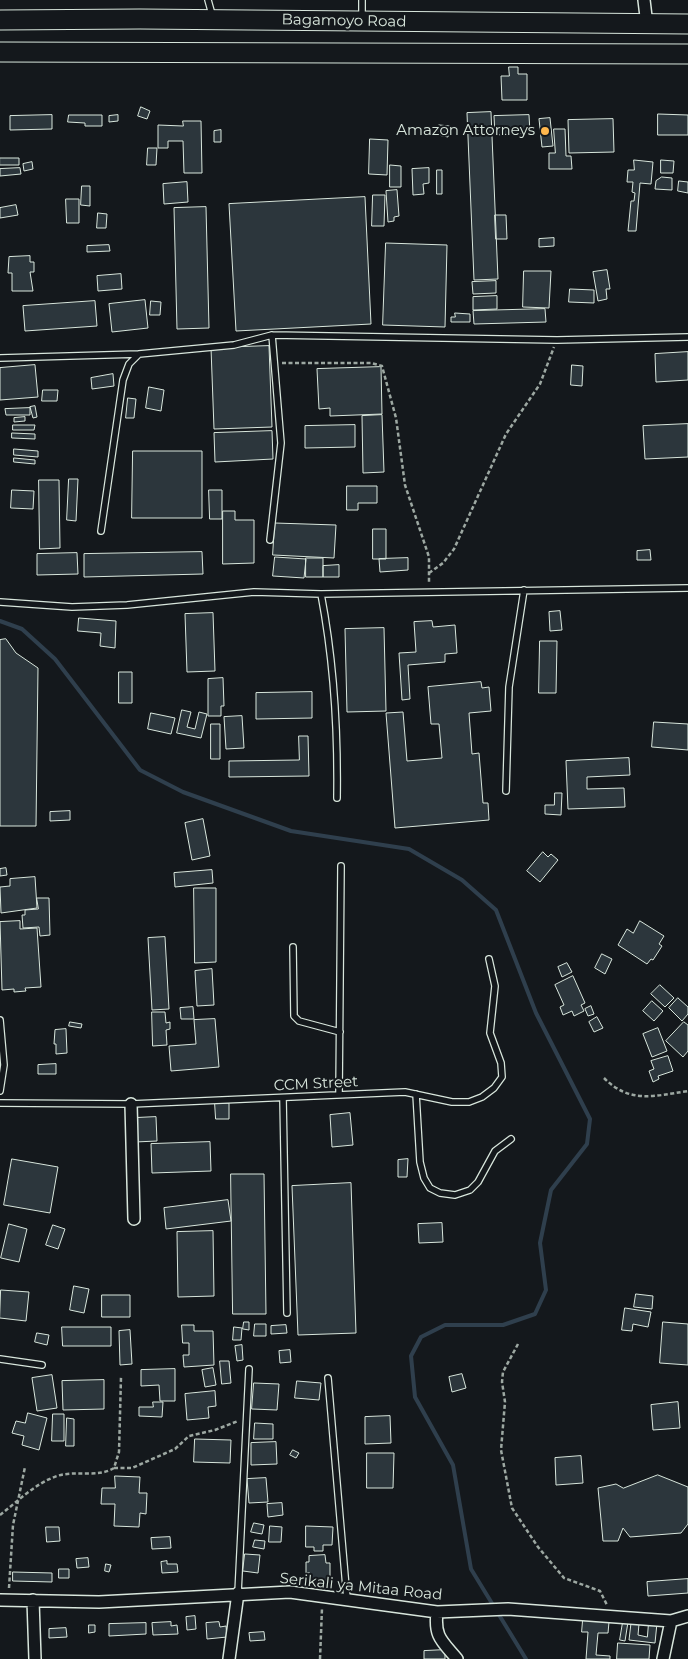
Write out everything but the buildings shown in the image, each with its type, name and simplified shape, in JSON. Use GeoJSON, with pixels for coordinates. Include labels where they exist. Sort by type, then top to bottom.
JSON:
{"type":"FeatureCollection","features":[{"type":"Feature","properties":{"kind":"highway","name":"Bagamoyo Road"},"geometry":{"type":"LineString","coordinates":[[0,20],[688,24]]}},
{"type":"Feature","properties":{"kind":"highway","name":"Bagamoyo Road"},"geometry":{"type":"LineString","coordinates":[[0,52],[688,54]]}},
{"type":"Feature","properties":{"kind":"street"},"geometry":{"type":"LineString","coordinates":[[644,0],[647,24]]}},
{"type":"Feature","properties":{"kind":"street"},"geometry":{"type":"LineString","coordinates":[[131,1104],[134,1219]]}},
{"type":"Feature","properties":{"kind":"street","name":"Serikali ya Mitaa Road"},"geometry":{"type":"LineString","coordinates":[[4,1600],[99,1602],[238,1593],[290,1592],[437,1612],[508,1609],[671,1621],[688,1616]]}},
{"type":"Feature","properties":{"kind":"street"},"geometry":{"type":"LineString","coordinates":[[229,1659],[238,1593]]}},
{"type":"Feature","properties":{"kind":"street"},"geometry":{"type":"LineString","coordinates":[[33,1600],[35,1659]]}},
{"type":"Feature","properties":{"kind":"street"},"geometry":{"type":"LineString","coordinates":[[437,1612],[438,1634],[444,1645],[457,1659]]}},
{"type":"Feature","properties":{"kind":"street"},"geometry":{"type":"LineString","coordinates":[[663,1659],[671,1621]]}},
{"type":"Feature","properties":{"kind":"lane"},"geometry":{"type":"LineString","coordinates":[[208,0],[213,20]]}},
{"type":"Feature","properties":{"kind":"lane"},"geometry":{"type":"LineString","coordinates":[[362,0],[362,22]]}},
{"type":"Feature","properties":{"kind":"lane"},"geometry":{"type":"LineString","coordinates":[[270,540],[281,443],[272,335]]}},
{"type":"Feature","properties":{"kind":"lane"},"geometry":{"type":"LineString","coordinates":[[0,358],[139,354],[234,345],[272,335],[557,340],[688,337]]}},
{"type":"Feature","properties":{"kind":"lane"},"geometry":{"type":"LineString","coordinates":[[100,531],[123,380],[129,364],[139,354]]}},
{"type":"Feature","properties":{"kind":"lane"},"geometry":{"type":"LineString","coordinates":[[0,602],[72,607],[127,605],[254,592],[321,594],[688,588]]}},
{"type":"Feature","properties":{"kind":"lane"},"geometry":{"type":"LineString","coordinates":[[506,791],[509,687],[524,590]]}},
{"type":"Feature","properties":{"kind":"lane"},"geometry":{"type":"LineString","coordinates":[[321,594],[331,647],[336,705],[337,798]]}},
{"type":"Feature","properties":{"kind":"lane"},"geometry":{"type":"LineString","coordinates":[[339,1096],[341,866]]}},
{"type":"Feature","properties":{"kind":"lane"},"geometry":{"type":"LineString","coordinates":[[293,947],[294,1016],[299,1021],[340,1032]]}},
{"type":"Feature","properties":{"kind":"lane","name":"CCM Street"},"geometry":{"type":"LineString","coordinates":[[0,1103],[131,1104],[405,1092],[452,1102],[469,1102],[482,1097],[499,1083],[503,1071],[490,1033],[495,986],[489,959]]}},
{"type":"Feature","properties":{"kind":"lane"},"geometry":{"type":"LineString","coordinates":[[0,1020],[4,1065],[0,1092]]}},
{"type":"Feature","properties":{"kind":"lane"},"geometry":{"type":"LineString","coordinates":[[416,1094],[420,1162],[424,1178],[430,1188],[440,1193],[455,1195],[470,1190],[478,1182],[496,1151],[511,1140]]}},
{"type":"Feature","properties":{"kind":"lane"},"geometry":{"type":"LineString","coordinates":[[283,1098],[287,1313]]}},
{"type":"Feature","properties":{"kind":"lane"},"geometry":{"type":"LineString","coordinates":[[0,1359],[42,1365]]}},
{"type":"Feature","properties":{"kind":"lane"},"geometry":{"type":"LineString","coordinates":[[238,1593],[249,1369]]}},
{"type":"Feature","properties":{"kind":"lane"},"geometry":{"type":"LineString","coordinates":[[328,1378],[346,1599]]}},
{"type":"Feature","properties":{"kind":"path"},"geometry":{"type":"LineString","coordinates":[[429,573],[443,562],[454,549],[506,434],[543,378],[557,340]]}},
{"type":"Feature","properties":{"kind":"path"},"geometry":{"type":"LineString","coordinates":[[274,363],[375,364],[382,366],[396,418],[405,485],[428,551],[428,592]]}},
{"type":"Feature","properties":{"kind":"path"},"geometry":{"type":"LineString","coordinates":[[604,1078],[615,1089],[638,1097],[688,1091]]}},
{"type":"Feature","properties":{"kind":"path"},"geometry":{"type":"LineString","coordinates":[[518,1344],[503,1372],[505,1402],[501,1429],[501,1450],[512,1508],[538,1548],[564,1578],[575,1584],[593,1588],[605,1597],[610,1616]]}},
{"type":"Feature","properties":{"kind":"path"},"geometry":{"type":"LineString","coordinates":[[114,1468],[119,1452],[121,1377]]}},
{"type":"Feature","properties":{"kind":"path"},"geometry":{"type":"LineString","coordinates":[[0,1515],[40,1484],[58,1476],[106,1472],[114,1468],[132,1468],[175,1449],[189,1436],[215,1430],[246,1419]]}},
{"type":"Feature","properties":{"kind":"path"},"geometry":{"type":"LineString","coordinates":[[4,1600],[11,1542],[25,1467]]}},
{"type":"Feature","properties":{"kind":"path"},"geometry":{"type":"LineString","coordinates":[[320,1659],[322,1596]]}},
{"type":"Feature","properties":{"kind":"waterway"},"geometry":{"type":"LineString","coordinates":[[0,621],[22,629],[55,659],[140,770],[183,792],[291,831],[409,849],[462,880],[496,910],[536,1013],[590,1119],[587,1144],[551,1190],[540,1243],[546,1290],[535,1314],[503,1325],[445,1325],[421,1337],[411,1356],[415,1397],[453,1465],[471,1569],[526,1659]]}},
{"type":"Feature","properties":{"kind":"place","name":"Amazon Attorneys"},"geometry":{"type":"Point","coordinates":[545,131]}}]}
